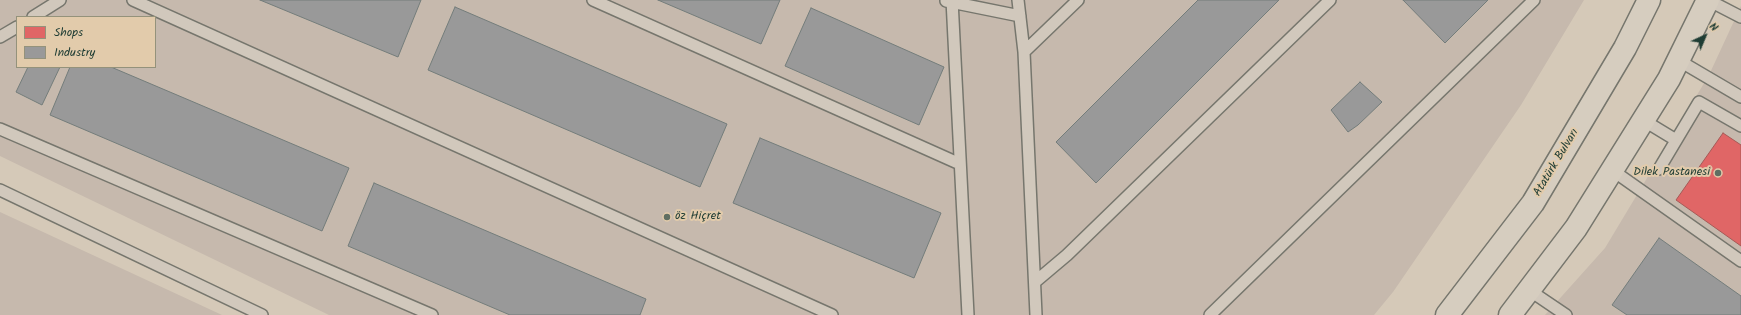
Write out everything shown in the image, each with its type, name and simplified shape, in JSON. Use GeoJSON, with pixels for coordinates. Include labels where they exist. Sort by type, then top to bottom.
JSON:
{"type":"FeatureCollection","features":[{"type":"Feature","properties":{"kind":"main road","name":"Atatürk Bulvarı"},"geometry":{"type":"LineString","coordinates":[[1447,315],[1533,203],[1625,48],[1649,0]]}},
{"type":"Feature","properties":{"kind":"main road"},"geometry":{"type":"LineString","coordinates":[[1510,315],[1576,228],[1669,79],[1708,0]]}},
{"type":"Feature","properties":{"kind":"lane"},"geometry":{"type":"LineString","coordinates":[[35,16],[60,0]]}},
{"type":"Feature","properties":{"kind":"lane"},"geometry":{"type":"LineString","coordinates":[[133,0],[832,315]]}},
{"type":"Feature","properties":{"kind":"lane"},"geometry":{"type":"LineString","coordinates":[[593,0],[960,164]]}},
{"type":"Feature","properties":{"kind":"lane"},"geometry":{"type":"LineString","coordinates":[[1018,0],[1024,52],[1036,315]]}},
{"type":"Feature","properties":{"kind":"lane"},"geometry":{"type":"LineString","coordinates":[[1024,52],[1078,0]]}},
{"type":"Feature","properties":{"kind":"lane"},"geometry":{"type":"LineString","coordinates":[[1035,282],[1067,255],[1330,0]]}},
{"type":"Feature","properties":{"kind":"lane"},"geometry":{"type":"LineString","coordinates":[[1210,315],[1534,0]]}},
{"type":"Feature","properties":{"kind":"lane"},"geometry":{"type":"LineString","coordinates":[[1708,0],[1741,17]]}},
{"type":"Feature","properties":{"kind":"lane"},"geometry":{"type":"LineString","coordinates":[[968,315],[950,1],[1020,16]]}},
{"type":"Feature","properties":{"kind":"lane"},"geometry":{"type":"LineString","coordinates":[[0,37],[16,28]]}},
{"type":"Feature","properties":{"kind":"lane"},"geometry":{"type":"LineString","coordinates":[[1678,60],[1741,97]]}},
{"type":"Feature","properties":{"kind":"lane"},"geometry":{"type":"LineString","coordinates":[[1659,169],[1699,102],[1741,126]]}},
{"type":"Feature","properties":{"kind":"lane"},"geometry":{"type":"LineString","coordinates":[[1642,120],[1676,140]]}},
{"type":"Feature","properties":{"kind":"lane"},"geometry":{"type":"LineString","coordinates":[[0,129],[432,315]]}},
{"type":"Feature","properties":{"kind":"lane"},"geometry":{"type":"LineString","coordinates":[[1612,170],[1741,261]]}},
{"type":"Feature","properties":{"kind":"lane"},"geometry":{"type":"LineString","coordinates":[[0,190],[262,315]]}},
{"type":"Feature","properties":{"kind":"lane"},"geometry":{"type":"LineString","coordinates":[[1529,290],[1566,315]]}},
{"type":"Feature","properties":{"kind":"shaded area"},"geometry":{"type":"Polygon","coordinates":[[[0,0],[1584,0],[1521,105],[1393,292],[1374,315],[329,315],[0,156],[0,0]]]}},
{"type":"Feature","properties":{"kind":"shaded area"},"geometry":{"type":"Polygon","coordinates":[[[1741,6],[1741,315],[1545,315],[1605,248],[1709,75],[1741,6]]]}},
{"type":"Feature","properties":{"kind":"shaded area"},"geometry":{"type":"Polygon","coordinates":[[[0,212],[222,315],[0,315],[0,212]]]}},
{"type":"Feature","properties":{"kind":"building: Shops","name":"Dilek Pastanesi"},"geometry":{"type":"Polygon","coordinates":[[[1723,133],[1741,145],[1741,246],[1676,200],[1723,133]]]}},
{"type":"Feature","properties":{"kind":"building: Industry"},"geometry":{"type":"Polygon","coordinates":[[[260,0],[421,0],[398,57],[260,0]]]}},
{"type":"Feature","properties":{"kind":"building: Industry"},"geometry":{"type":"Polygon","coordinates":[[[658,0],[780,0],[761,44],[658,0]]]}},
{"type":"Feature","properties":{"kind":"building: Industry"},"geometry":{"type":"Polygon","coordinates":[[[1198,0],[1279,0],[1096,183],[1056,142],[1198,0]]]}},
{"type":"Feature","properties":{"kind":"building: Industry"},"geometry":{"type":"Polygon","coordinates":[[[1403,0],[1488,0],[1445,43],[1403,0]]]}},
{"type":"Feature","properties":{"kind":"building: Industry"},"geometry":{"type":"Polygon","coordinates":[[[455,7],[727,124],[700,187],[428,70],[455,7]]]}},
{"type":"Feature","properties":{"kind":"building: Industry"},"geometry":{"type":"Polygon","coordinates":[[[811,8],[944,67],[919,125],[785,66],[811,8]]]}},
{"type":"Feature","properties":{"kind":"building: Industry"},"geometry":{"type":"Polygon","coordinates":[[[28,68],[60,68],[42,105],[16,92],[28,68]]]}},
{"type":"Feature","properties":{"kind":"building: Industry"},"geometry":{"type":"Polygon","coordinates":[[[70,68],[113,68],[349,168],[322,231],[50,115],[70,68]]]}},
{"type":"Feature","properties":{"kind":"building: Industry"},"geometry":{"type":"Polygon","coordinates":[[[1360,82],[1382,102],[1358,125],[1348,132],[1331,110],[1360,82]]]}},
{"type":"Feature","properties":{"kind":"building: Industry"},"geometry":{"type":"Polygon","coordinates":[[[760,138],[941,213],[914,278],[733,203],[760,138]]]}},
{"type":"Feature","properties":{"kind":"building: Industry"},"geometry":{"type":"Polygon","coordinates":[[[374,183],[646,299],[640,315],[510,315],[348,246],[374,183]]]}},
{"type":"Feature","properties":{"kind":"building: Industry"},"geometry":{"type":"Polygon","coordinates":[[[1659,238],[1741,296],[1741,315],[1627,315],[1612,305],[1659,238]]]}},
{"type":"Feature","properties":{"kind":"place","name":"Dilek Pastanesi"},"geometry":{"type":"Point","coordinates":[1718,173]}},
{"type":"Feature","properties":{"kind":"place","name":"öz Hiçret"},"geometry":{"type":"Point","coordinates":[667,217]}}]}
